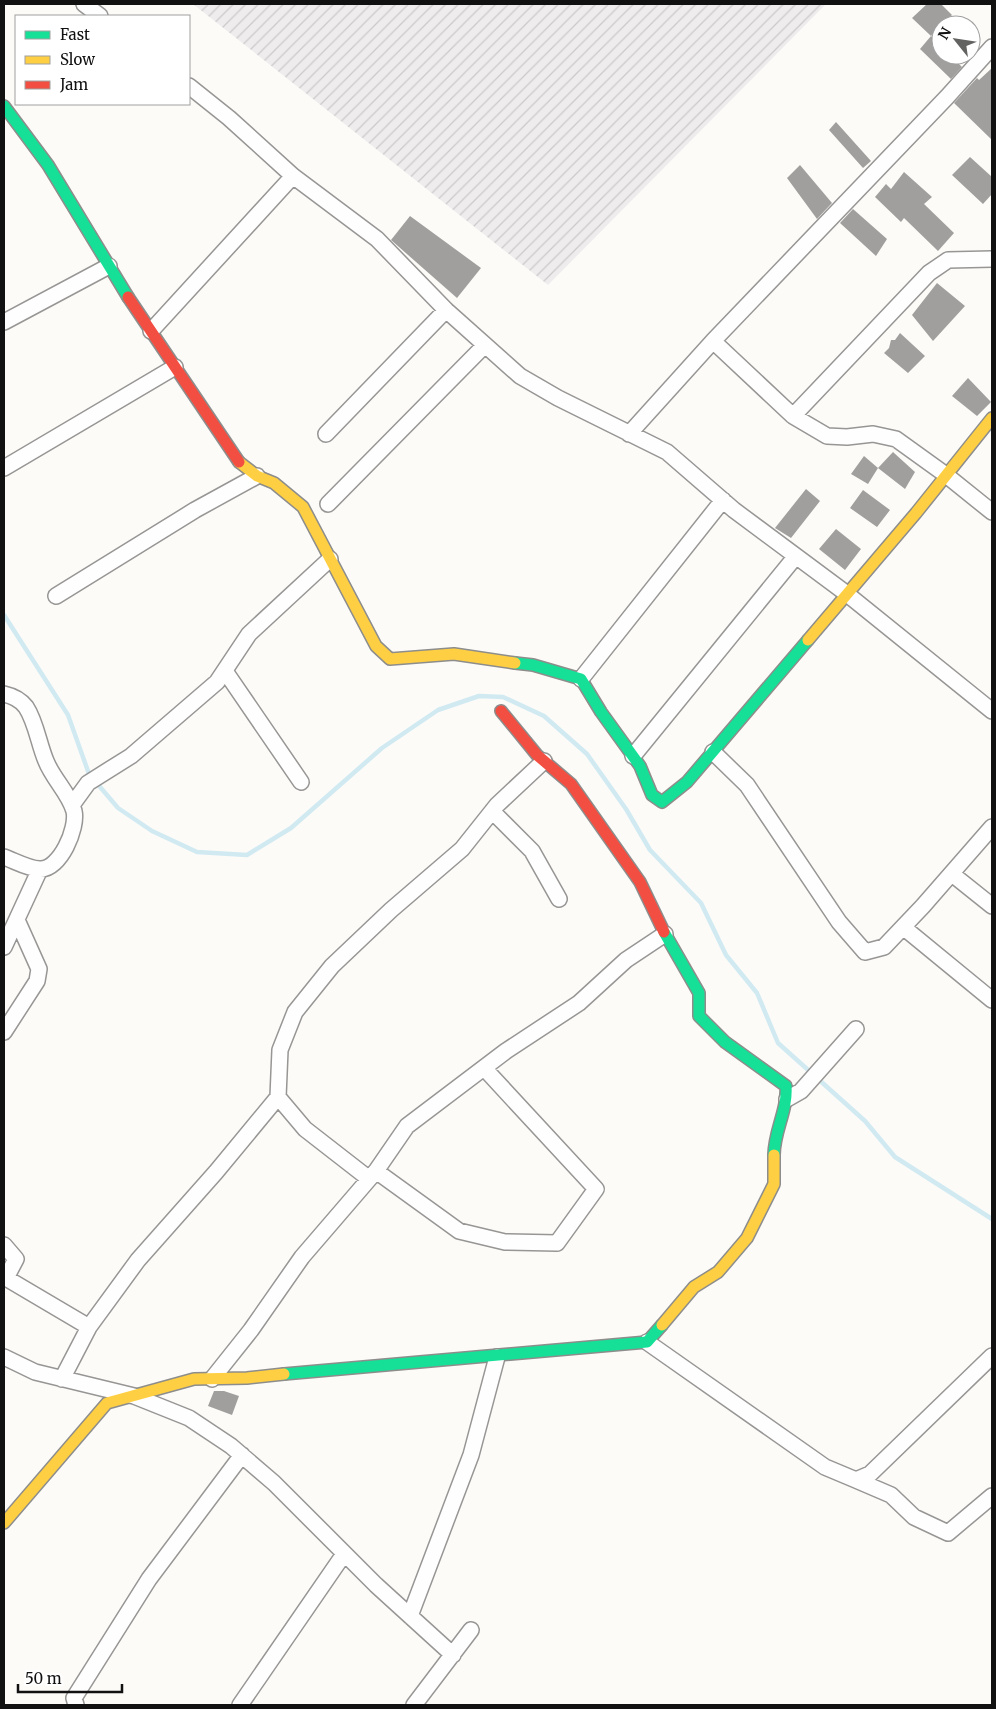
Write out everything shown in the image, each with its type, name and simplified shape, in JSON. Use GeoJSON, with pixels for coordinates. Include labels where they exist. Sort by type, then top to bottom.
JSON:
{"type":"FeatureCollection","features":[{"type":"Feature","properties":{"kind":"street"},"geometry":{"type":"LineString","coordinates":[[84,4],[99,15]]}},
{"type":"Feature","properties":{"kind":"street"},"geometry":{"type":"LineString","coordinates":[[629,434],[713,341],[947,98],[992,47]]}},
{"type":"Feature","properties":{"kind":"street"},"geometry":{"type":"LineString","coordinates":[[190,87],[229,118],[293,176],[377,239],[446,310],[520,376],[667,452],[723,500],[847,594],[992,711]]}},
{"type":"Feature","properties":{"kind":"street"},"geometry":{"type":"LineString","coordinates":[[4,106],[48,165],[109,266],[236,460],[258,476],[274,483],[303,507],[376,646],[390,659],[454,654],[532,665],[581,679],[601,712],[640,766],[652,795],[662,802],[687,782],[847,594],[992,418]]}},
{"type":"Feature","properties":{"kind":"street"},"geometry":{"type":"LineString","coordinates":[[151,331],[293,176]]}},
{"type":"Feature","properties":{"kind":"street"},"geometry":{"type":"LineString","coordinates":[[793,416],[929,273],[948,260],[992,259]]}},
{"type":"Feature","properties":{"kind":"street"},"geometry":{"type":"LineString","coordinates":[[4,322],[109,266]]}},
{"type":"Feature","properties":{"kind":"street"},"geometry":{"type":"LineString","coordinates":[[326,434],[446,310]]}},
{"type":"Feature","properties":{"kind":"street"},"geometry":{"type":"LineString","coordinates":[[713,341],[793,416],[827,436],[846,437],[873,434],[896,439],[946,475],[992,512]]}},
{"type":"Feature","properties":{"kind":"street"},"geometry":{"type":"LineString","coordinates":[[328,504],[485,345]]}},
{"type":"Feature","properties":{"kind":"street"},"geometry":{"type":"LineString","coordinates":[[4,468],[175,367]]}},
{"type":"Feature","properties":{"kind":"street"},"geometry":{"type":"LineString","coordinates":[[56,596],[195,510],[258,476]]}},
{"type":"Feature","properties":{"kind":"street"},"geometry":{"type":"LineString","coordinates":[[581,679],[723,500]]}},
{"type":"Feature","properties":{"kind":"street"},"geometry":{"type":"LineString","coordinates":[[633,756],[796,556]]}},
{"type":"Feature","properties":{"kind":"street"},"geometry":{"type":"LineString","coordinates":[[72,805],[88,783],[132,756],[204,694],[225,672],[249,634],[330,559]]}},
{"type":"Feature","properties":{"kind":"street"},"geometry":{"type":"LineString","coordinates":[[225,672],[301,782]]}},
{"type":"Feature","properties":{"kind":"street"},"geometry":{"type":"LineString","coordinates":[[4,694],[18,698],[27,708],[47,763],[72,805],[74,824],[69,842],[61,856],[48,868],[40,869],[4,857]]}},
{"type":"Feature","properties":{"kind":"street"},"geometry":{"type":"LineString","coordinates":[[501,711],[544,760],[571,784],[640,882],[665,934],[699,993],[699,1016],[725,1042],[786,1086],[788,1100],[774,1142],[774,1184],[746,1238],[718,1272],[694,1287],[647,1342]]}},
{"type":"Feature","properties":{"kind":"street"},"geometry":{"type":"LineString","coordinates":[[712,752],[746,785],[838,922],[865,952],[884,947],[952,874],[992,827]]}},
{"type":"Feature","properties":{"kind":"street"},"geometry":{"type":"LineString","coordinates":[[62,1379],[89,1327],[138,1260],[216,1172],[278,1097],[280,1050],[295,1012],[332,966],[391,910],[462,849],[492,811],[544,760]]}},
{"type":"Feature","properties":{"kind":"street"},"geometry":{"type":"LineString","coordinates":[[492,811],[532,851],[559,899]]}},
{"type":"Feature","properties":{"kind":"street"},"geometry":{"type":"LineString","coordinates":[[4,947],[40,869]]}},
{"type":"Feature","properties":{"kind":"street"},"geometry":{"type":"LineString","coordinates":[[952,874],[992,906]]}},
{"type":"Feature","properties":{"kind":"street"},"geometry":{"type":"LineString","coordinates":[[4,1032],[37,981],[39,969],[17,920]]}},
{"type":"Feature","properties":{"kind":"street"},"geometry":{"type":"LineString","coordinates":[[903,926],[992,1000]]}},
{"type":"Feature","properties":{"kind":"street"},"geometry":{"type":"LineString","coordinates":[[212,1379],[251,1330],[302,1257],[372,1174],[407,1126],[484,1068],[580,1003],[626,960],[665,934]]}},
{"type":"Feature","properties":{"kind":"street"},"geometry":{"type":"LineString","coordinates":[[788,1100],[801,1091],[856,1028]]}},
{"type":"Feature","properties":{"kind":"street"},"geometry":{"type":"LineString","coordinates":[[278,1097],[305,1129],[459,1231],[505,1242],[557,1243],[596,1189],[484,1068]]}},
{"type":"Feature","properties":{"kind":"street"},"geometry":{"type":"LineString","coordinates":[[4,1245],[16,1259],[6,1278],[89,1327]]}},
{"type":"Feature","properties":{"kind":"street"},"geometry":{"type":"LineString","coordinates":[[4,1523],[107,1403],[194,1379],[247,1378],[418,1361],[497,1357],[647,1342],[825,1467],[891,1495],[914,1517],[948,1533],[992,1496]]}},
{"type":"Feature","properties":{"kind":"street"},"geometry":{"type":"LineString","coordinates":[[856,1480],[870,1474],[992,1356]]}},
{"type":"Feature","properties":{"kind":"street"},"geometry":{"type":"LineString","coordinates":[[4,1357],[35,1372],[134,1396],[189,1418],[242,1455],[344,1554],[453,1654]]}},
{"type":"Feature","properties":{"kind":"street"},"geometry":{"type":"LineString","coordinates":[[410,1616],[470,1455],[497,1357]]}},
{"type":"Feature","properties":{"kind":"street"},"geometry":{"type":"LineString","coordinates":[[76,1705],[74,1698],[149,1579],[242,1455]]}},
{"type":"Feature","properties":{"kind":"street"},"geometry":{"type":"LineString","coordinates":[[240,1705],[344,1554]]}},
{"type":"Feature","properties":{"kind":"street"},"geometry":{"type":"LineString","coordinates":[[414,1705],[472,1630]]}},
{"type":"Feature","properties":{"kind":"shaded area"},"geometry":{"type":"Polygon","coordinates":[[[193,4],[826,4],[548,285],[193,4]]]}},
{"type":"Feature","properties":{"kind":"building"},"geometry":{"type":"Polygon","coordinates":[[[927,4],[941,4],[952,15],[931,15],[931,36],[912,18],[927,4]]]}},
{"type":"Feature","properties":{"kind":"building"},"geometry":{"type":"Polygon","coordinates":[[[931,36],[931,60],[920,49],[931,36]]]}},
{"type":"Feature","properties":{"kind":"building"},"geometry":{"type":"Polygon","coordinates":[[[937,65],[960,65],[962,67],[951,79],[937,65]]]}},
{"type":"Feature","properties":{"kind":"building"},"geometry":{"type":"Polygon","coordinates":[[[992,68],[992,140],[954,103],[977,78],[979,80],[992,68]]]}},
{"type":"Feature","properties":{"kind":"building"},"geometry":{"type":"Polygon","coordinates":[[[836,122],[871,161],[863,168],[829,130],[836,122]]]}},
{"type":"Feature","properties":{"kind":"building"},"geometry":{"type":"Polygon","coordinates":[[[970,157],[992,177],[992,194],[983,204],[952,175],[970,157]]]}},
{"type":"Feature","properties":{"kind":"building"},"geometry":{"type":"Polygon","coordinates":[[[800,165],[832,203],[817,219],[787,178],[800,165]]]}},
{"type":"Feature","properties":{"kind":"building"},"geometry":{"type":"Polygon","coordinates":[[[904,172],[932,197],[924,204],[954,233],[938,251],[904,218],[901,222],[875,197],[886,184],[891,189],[904,172]]]}},
{"type":"Feature","properties":{"kind":"building"},"geometry":{"type":"Polygon","coordinates":[[[853,209],[887,239],[876,256],[840,223],[853,209]]]}},
{"type":"Feature","properties":{"kind":"building"},"geometry":{"type":"Polygon","coordinates":[[[410,216],[481,268],[457,298],[391,240],[410,216]]]}},
{"type":"Feature","properties":{"kind":"building"},"geometry":{"type":"Polygon","coordinates":[[[937,283],[965,306],[933,341],[912,315],[937,283]]]}},
{"type":"Feature","properties":{"kind":"building"},"geometry":{"type":"Polygon","coordinates":[[[900,333],[925,356],[908,373],[884,353],[889,348],[891,340],[895,340],[900,333]]]}},
{"type":"Feature","properties":{"kind":"building"},"geometry":{"type":"Polygon","coordinates":[[[968,378],[991,402],[977,416],[952,396],[968,378]]]}},
{"type":"Feature","properties":{"kind":"building"},"geometry":{"type":"Polygon","coordinates":[[[893,452],[915,472],[905,489],[878,468],[893,452]]]}},
{"type":"Feature","properties":{"kind":"building"},"geometry":{"type":"Polygon","coordinates":[[[864,456],[878,468],[868,484],[851,474],[864,456]]]}},
{"type":"Feature","properties":{"kind":"building"},"geometry":{"type":"Polygon","coordinates":[[[806,489],[820,501],[791,538],[775,528],[806,489]]]}},
{"type":"Feature","properties":{"kind":"building"},"geometry":{"type":"Polygon","coordinates":[[[863,490],[890,510],[877,527],[850,508],[863,490]]]}},
{"type":"Feature","properties":{"kind":"building"},"geometry":{"type":"Polygon","coordinates":[[[836,529],[861,549],[845,570],[819,549],[836,529]]]}},
{"type":"Feature","properties":{"kind":"building"},"geometry":{"type":"Polygon","coordinates":[[[214,1391],[224,1391],[239,1396],[232,1415],[208,1406],[214,1391]]]}},
{"type":"Feature","properties":{"kind":"waterway"},"geometry":{"type":"LineString","coordinates":[[4,615],[68,715],[89,774],[118,808],[152,831],[197,852],[247,855],[291,828],[382,748],[438,710],[479,696],[503,697],[544,716],[587,754],[626,809],[650,850],[701,903],[726,955],[757,993],[778,1043],[865,1121],[895,1157],[992,1219]]}},
{"type":"Feature","properties":{"kind":"traffic: fast"},"geometry":{"type":"LineString","coordinates":[[4,106],[48,165],[128,297]]}},
{"type":"Feature","properties":{"kind":"traffic: fast"},"geometry":{"type":"LineString","coordinates":[[515,663],[533,665],[581,679],[601,712],[640,766],[652,795],[662,802],[687,782],[808,640]]}},
{"type":"Feature","properties":{"kind":"traffic: fast"},"geometry":{"type":"LineString","coordinates":[[664,932],[699,993],[699,1016],[725,1042],[786,1086],[785,1104],[776,1137],[774,1155]]}},
{"type":"Feature","properties":{"kind":"traffic: fast"},"geometry":{"type":"LineString","coordinates":[[284,1374],[647,1342],[662,1325]]}},
{"type":"Feature","properties":{"kind":"traffic: slow"},"geometry":{"type":"LineString","coordinates":[[808,640],[916,513],[992,418]]}},
{"type":"Feature","properties":{"kind":"traffic: slow"},"geometry":{"type":"LineString","coordinates":[[239,462],[257,476],[274,483],[303,507],[376,646],[390,659],[454,654],[515,663]]}},
{"type":"Feature","properties":{"kind":"traffic: slow"},"geometry":{"type":"LineString","coordinates":[[662,1325],[694,1287],[718,1272],[747,1238],[774,1184],[774,1155]]}},
{"type":"Feature","properties":{"kind":"traffic: slow"},"geometry":{"type":"LineString","coordinates":[[4,1523],[107,1403],[194,1379],[247,1378],[284,1374]]}},
{"type":"Feature","properties":{"kind":"traffic: jam"},"geometry":{"type":"LineString","coordinates":[[128,297],[239,462]]}},
{"type":"Feature","properties":{"kind":"traffic: jam"},"geometry":{"type":"LineString","coordinates":[[501,711],[537,755],[571,784],[640,882],[664,932]]}}]}
